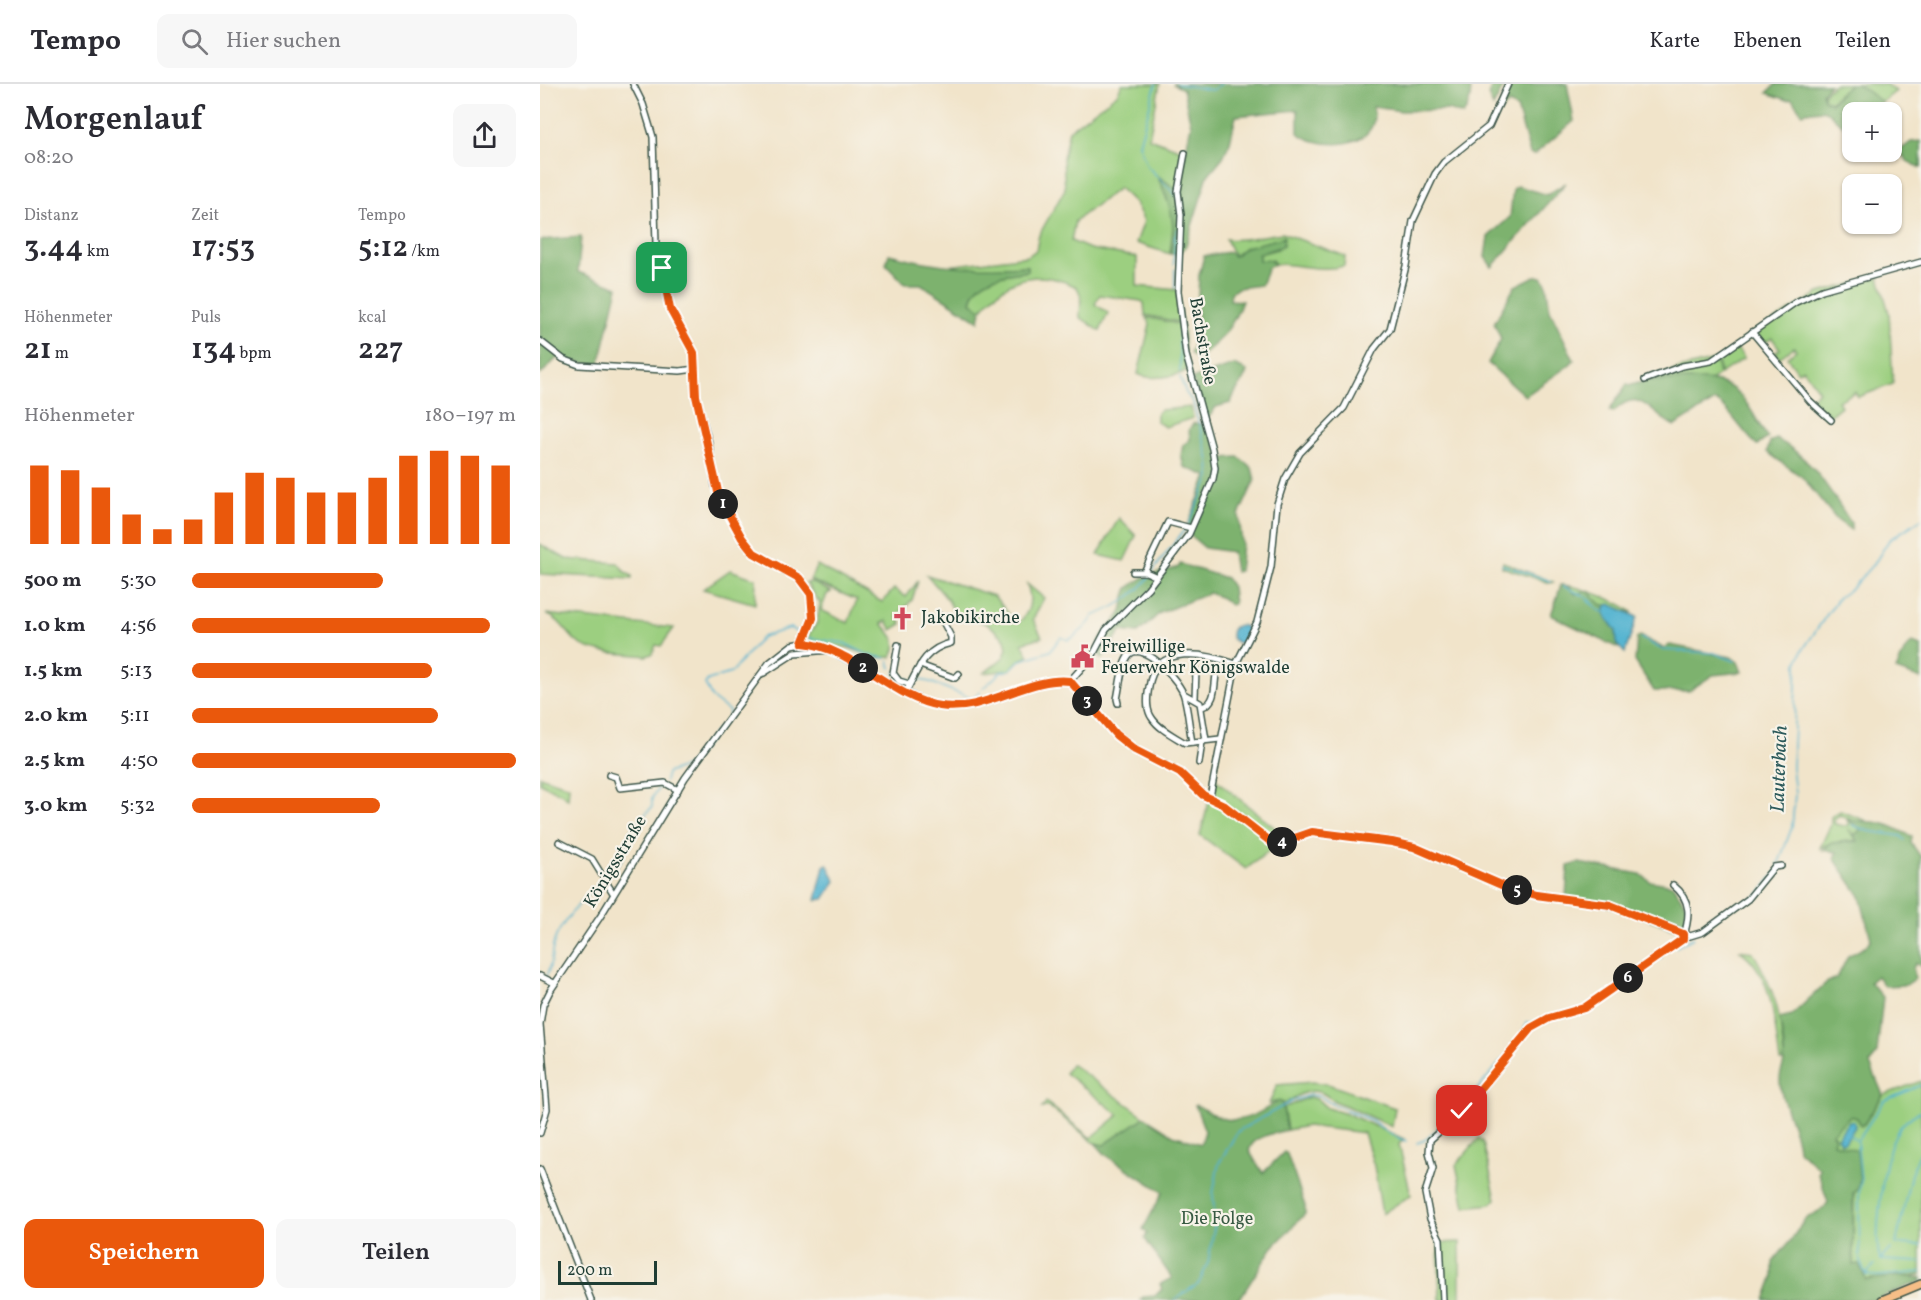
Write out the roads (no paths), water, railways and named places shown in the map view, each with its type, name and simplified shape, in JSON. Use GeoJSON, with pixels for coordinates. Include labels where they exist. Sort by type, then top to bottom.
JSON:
{"type":"FeatureCollection","features":[{"type":"Feature","properties":{"kind":"main road"},"geometry":{"type":"LineString","coordinates":[[1882,1300],[1921,1284]]}},
{"type":"Feature","properties":{"kind":"street"},"geometry":{"type":"LineString","coordinates":[[633,84],[643,104],[653,136],[654,225],[667,298],[674,319],[692,347],[696,396],[719,496],[742,538],[754,553],[799,578],[808,589],[814,605],[813,618],[803,641],[831,650],[927,704],[956,707],[994,700],[1047,682],[1070,681],[1116,735],[1135,750],[1180,773],[1203,795],[1210,797],[1271,842],[1280,843],[1312,832],[1392,842],[1414,847],[1506,887],[1536,895],[1610,905],[1684,935],[1703,932],[1748,899],[1780,866]]}},
{"type":"Feature","properties":{"kind":"street"},"geometry":{"type":"LineString","coordinates":[[1210,797],[1236,664],[1257,622],[1271,567],[1277,504],[1288,471],[1300,453],[1344,408],[1374,349],[1390,329],[1407,266],[1411,230],[1435,174],[1444,162],[1489,126],[1508,84]]}},
{"type":"Feature","properties":{"kind":"street","name":"Bachstraße"},"geometry":{"type":"LineString","coordinates":[[1070,681],[1093,655],[1106,630],[1188,527],[1213,478],[1215,468],[1186,355],[1178,291],[1181,215],[1178,191],[1185,153]]}},
{"type":"Feature","properties":{"kind":"street"},"geometry":{"type":"LineString","coordinates":[[1645,380],[1682,366],[1711,361],[1796,302],[1822,290],[1921,262]]}},
{"type":"Feature","properties":{"kind":"street"},"geometry":{"type":"LineString","coordinates":[[1752,332],[1808,399],[1831,420]]}},
{"type":"Feature","properties":{"kind":"street"},"geometry":{"type":"LineString","coordinates":[[540,341],[563,359],[579,365],[680,371],[695,369]]}},
{"type":"Feature","properties":{"kind":"street","name":"Bachstraße"},"geometry":{"type":"LineString","coordinates":[[1151,574],[1168,522],[1188,527]]}},
{"type":"Feature","properties":{"kind":"street"},"geometry":{"type":"LineString","coordinates":[[1132,572],[1151,574]]}},
{"type":"Feature","properties":{"kind":"street"},"geometry":{"type":"LineString","coordinates":[[906,692],[920,665],[933,649],[951,644],[951,637],[940,616]]}},
{"type":"Feature","properties":{"kind":"street","name":"Königsstraße"},"geometry":{"type":"LineString","coordinates":[[540,1133],[546,1115],[541,1015],[554,983],[578,950],[678,790],[769,663],[785,649],[803,641]]}},
{"type":"Feature","properties":{"kind":"street"},"geometry":{"type":"LineString","coordinates":[[898,645],[893,670],[896,678],[909,684]]}},
{"type":"Feature","properties":{"kind":"street"},"geometry":{"type":"LineString","coordinates":[[762,674],[795,653],[831,650]]}},
{"type":"Feature","properties":{"kind":"street"},"geometry":{"type":"LineString","coordinates":[[1118,703],[1117,699],[1130,655],[1142,651],[1160,664],[1184,694],[1192,742]]}},
{"type":"Feature","properties":{"kind":"street"},"geometry":{"type":"LineString","coordinates":[[1220,739],[1185,743],[1150,716],[1149,682],[1160,664],[1172,657],[1195,654],[1236,664]]}},
{"type":"Feature","properties":{"kind":"street"},"geometry":{"type":"LineString","coordinates":[[920,665],[955,678],[959,674]]}},
{"type":"Feature","properties":{"kind":"street"},"geometry":{"type":"LineString","coordinates":[[1195,698],[1196,671]]}},
{"type":"Feature","properties":{"kind":"street"},"geometry":{"type":"LineString","coordinates":[[1202,707],[1213,700],[1216,675]]}},
{"type":"Feature","properties":{"kind":"street"},"geometry":{"type":"LineString","coordinates":[[1184,694],[1195,698],[1202,707],[1204,741],[1199,764]]}},
{"type":"Feature","properties":{"kind":"street"},"geometry":{"type":"LineString","coordinates":[[609,775],[616,777],[620,788],[663,784],[678,790]]}},
{"type":"Feature","properties":{"kind":"street"},"geometry":{"type":"LineString","coordinates":[[559,842],[592,859],[613,893]]}},
{"type":"Feature","properties":{"kind":"street"},"geometry":{"type":"LineString","coordinates":[[1443,1300],[1440,1239],[1430,1219],[1425,1193],[1433,1168],[1428,1147],[1432,1136],[1468,1106],[1531,1028],[1549,1018],[1578,1011],[1594,1002],[1683,939],[1689,909],[1686,899],[1673,885]]}},
{"type":"Feature","properties":{"kind":"street"},"geometry":{"type":"LineString","coordinates":[[540,976],[554,983]]}},
{"type":"Feature","properties":{"kind":"street"},"geometry":{"type":"LineString","coordinates":[[540,1169],[591,1300]]}},
{"type":"Feature","properties":{"kind":"water"},"geometry":{"type":"Polygon","coordinates":[[[1610,604],[1637,617],[1625,653],[1617,645],[1616,631],[1604,614],[1606,606],[1610,604]]]}},
{"type":"Feature","properties":{"kind":"water"},"geometry":{"type":"Polygon","coordinates":[[[1236,625],[1244,625],[1249,630],[1247,641],[1236,643],[1231,638],[1231,630],[1236,625]]]}},
{"type":"Feature","properties":{"kind":"water"},"geometry":{"type":"Polygon","coordinates":[[[827,864],[836,881],[824,899],[816,900],[824,866],[827,864]]]}},
{"type":"Feature","properties":{"kind":"water"},"geometry":{"type":"Polygon","coordinates":[[[1849,1121],[1854,1121],[1855,1127],[1845,1142],[1841,1143],[1837,1138],[1849,1121]]]}},
{"type":"Feature","properties":{"kind":"waterway"},"geometry":{"type":"LineString","coordinates":[[1156,84],[1139,144],[1147,166],[1176,195]]}},
{"type":"Feature","properties":{"kind":"waterway"},"geometry":{"type":"LineString","coordinates":[[1177,84],[1212,90],[1221,84]]}},
{"type":"Feature","properties":{"kind":"waterway"},"geometry":{"type":"LineString","coordinates":[[1174,264],[1175,236],[1178,229]]}},
{"type":"Feature","properties":{"kind":"waterway"},"geometry":{"type":"LineString","coordinates":[[1175,269],[1175,288]]}},
{"type":"Feature","properties":{"kind":"waterway"},"geometry":{"type":"LineString","coordinates":[[1179,322],[1180,372]]}},
{"type":"Feature","properties":{"kind":"waterway"},"geometry":{"type":"LineString","coordinates":[[1180,377],[1186,393],[1193,402],[1209,460],[1210,477],[1188,525]]}},
{"type":"Feature","properties":{"kind":"waterway","name":"Lauterbach"},"geometry":{"type":"LineString","coordinates":[[1778,865],[1792,827],[1795,794],[1792,767],[1797,664],[1802,651],[1839,597],[1851,589],[1876,561],[1889,540],[1921,519]]}},
{"type":"Feature","properties":{"kind":"waterway"},"geometry":{"type":"LineString","coordinates":[[1152,572],[1186,528]]}},
{"type":"Feature","properties":{"kind":"waterway"},"geometry":{"type":"LineString","coordinates":[[1502,565],[1510,567]]}},
{"type":"Feature","properties":{"kind":"waterway"},"geometry":{"type":"LineString","coordinates":[[1513,568],[1551,581]]}},
{"type":"Feature","properties":{"kind":"waterway"},"geometry":{"type":"LineString","coordinates":[[983,688],[1001,672],[1010,670],[1019,661],[1050,651],[1061,637],[1068,640],[1075,636],[1087,626],[1093,616],[1124,600],[1150,576]]}},
{"type":"Feature","properties":{"kind":"waterway"},"geometry":{"type":"LineString","coordinates":[[1563,586],[1588,598],[1598,610],[1604,612]]}},
{"type":"Feature","properties":{"kind":"waterway"},"geometry":{"type":"LineString","coordinates":[[1587,600],[1593,605]]}},
{"type":"Feature","properties":{"kind":"waterway"},"geometry":{"type":"LineString","coordinates":[[729,715],[729,711],[712,698],[705,684],[708,680],[731,673],[762,637],[790,628],[804,636]]}},
{"type":"Feature","properties":{"kind":"waterway"},"geometry":{"type":"LineString","coordinates":[[808,638],[844,643],[868,655],[886,658]]}},
{"type":"Feature","properties":{"kind":"waterway"},"geometry":{"type":"LineString","coordinates":[[1641,638],[1663,650],[1714,653],[1735,661]]}},
{"type":"Feature","properties":{"kind":"waterway"},"geometry":{"type":"LineString","coordinates":[[889,661],[891,668]]}},
{"type":"Feature","properties":{"kind":"waterway"},"geometry":{"type":"LineString","coordinates":[[895,672],[904,679],[910,679]]}},
{"type":"Feature","properties":{"kind":"waterway"},"geometry":{"type":"LineString","coordinates":[[916,679],[930,682],[973,699],[980,692]]}},
{"type":"Feature","properties":{"kind":"waterway"},"geometry":{"type":"LineString","coordinates":[[665,781],[667,773],[690,765],[718,728]]}},
{"type":"Feature","properties":{"kind":"waterway"},"geometry":{"type":"LineString","coordinates":[[607,878],[622,859],[631,830],[652,807],[652,798],[660,786]]}},
{"type":"Feature","properties":{"kind":"waterway"},"geometry":{"type":"LineString","coordinates":[[1852,825],[1868,831],[1901,836],[1905,840]]}},
{"type":"Feature","properties":{"kind":"waterway","name":"Lauterbach"},"geometry":{"type":"LineString","coordinates":[[1749,901],[1758,895],[1778,870]]}},
{"type":"Feature","properties":{"kind":"waterway"},"geometry":{"type":"LineString","coordinates":[[546,976],[558,932],[590,892],[603,881]]}},
{"type":"Feature","properties":{"kind":"waterway","name":"Lauterbach"},"geometry":{"type":"LineString","coordinates":[[1676,947],[1693,938]]}},
{"type":"Feature","properties":{"kind":"waterway","name":"Lauterbach"},"geometry":{"type":"LineString","coordinates":[[1622,986],[1662,957]]}},
{"type":"Feature","properties":{"kind":"waterway","name":"Lauterbach"},"geometry":{"type":"LineString","coordinates":[[1521,1036],[1527,1023],[1537,1022]]}},
{"type":"Feature","properties":{"kind":"waterway","name":"Lauterbach"},"geometry":{"type":"LineString","coordinates":[[1417,1143],[1425,1140],[1463,1107],[1505,1056]]}},
{"type":"Feature","properties":{"kind":"waterway"},"geometry":{"type":"LineString","coordinates":[[1921,1085],[1884,1101],[1857,1141],[1861,1181],[1859,1194],[1860,1261],[1866,1275],[1921,1272]]}},
{"type":"Feature","properties":{"kind":"waterway","name":"Lauterbach"},"geometry":{"type":"LineString","coordinates":[[1174,1300],[1199,1283],[1208,1263],[1215,1223],[1213,1194],[1219,1163],[1238,1131],[1292,1101],[1310,1095],[1320,1096],[1330,1103],[1373,1121],[1390,1134],[1406,1141]]}},
{"type":"Feature","properties":{"kind":"waterway"},"geometry":{"type":"LineString","coordinates":[[1880,1260],[1879,1214],[1888,1157],[1899,1128],[1921,1111]]}},
{"type":"Feature","properties":{"kind":"waterway"},"geometry":{"type":"LineString","coordinates":[[1849,1135],[1856,1140]]}},
{"type":"Feature","properties":{"kind":"waterway"},"geometry":{"type":"LineString","coordinates":[[1921,1151],[1911,1174],[1896,1244],[1921,1245]]}},
{"type":"Feature","properties":{"kind":"waterway"},"geometry":{"type":"LineString","coordinates":[[1881,1259],[1891,1248]]}},
{"type":"Feature","properties":{"kind":"waterway"},"geometry":{"type":"LineString","coordinates":[[1881,1260],[1921,1262]]}},
{"type":"Feature","properties":{"kind":"waterway"},"geometry":{"type":"LineString","coordinates":[[1866,1274],[1875,1265]]}},
{"type":"Feature","properties":{"kind":"place","name":"Jakobikirche"},"geometry":{"type":"Point","coordinates":[903,618]}},
{"type":"Feature","properties":{"kind":"place","name":"Freiwillige Feuerwehr Königswalde"},"geometry":{"type":"Point","coordinates":[1083,657]}},
{"type":"Feature","properties":{"kind":"park label","name":"Die Folge"},"geometry":{"type":"Point","coordinates":[1217,1219]}}]}
